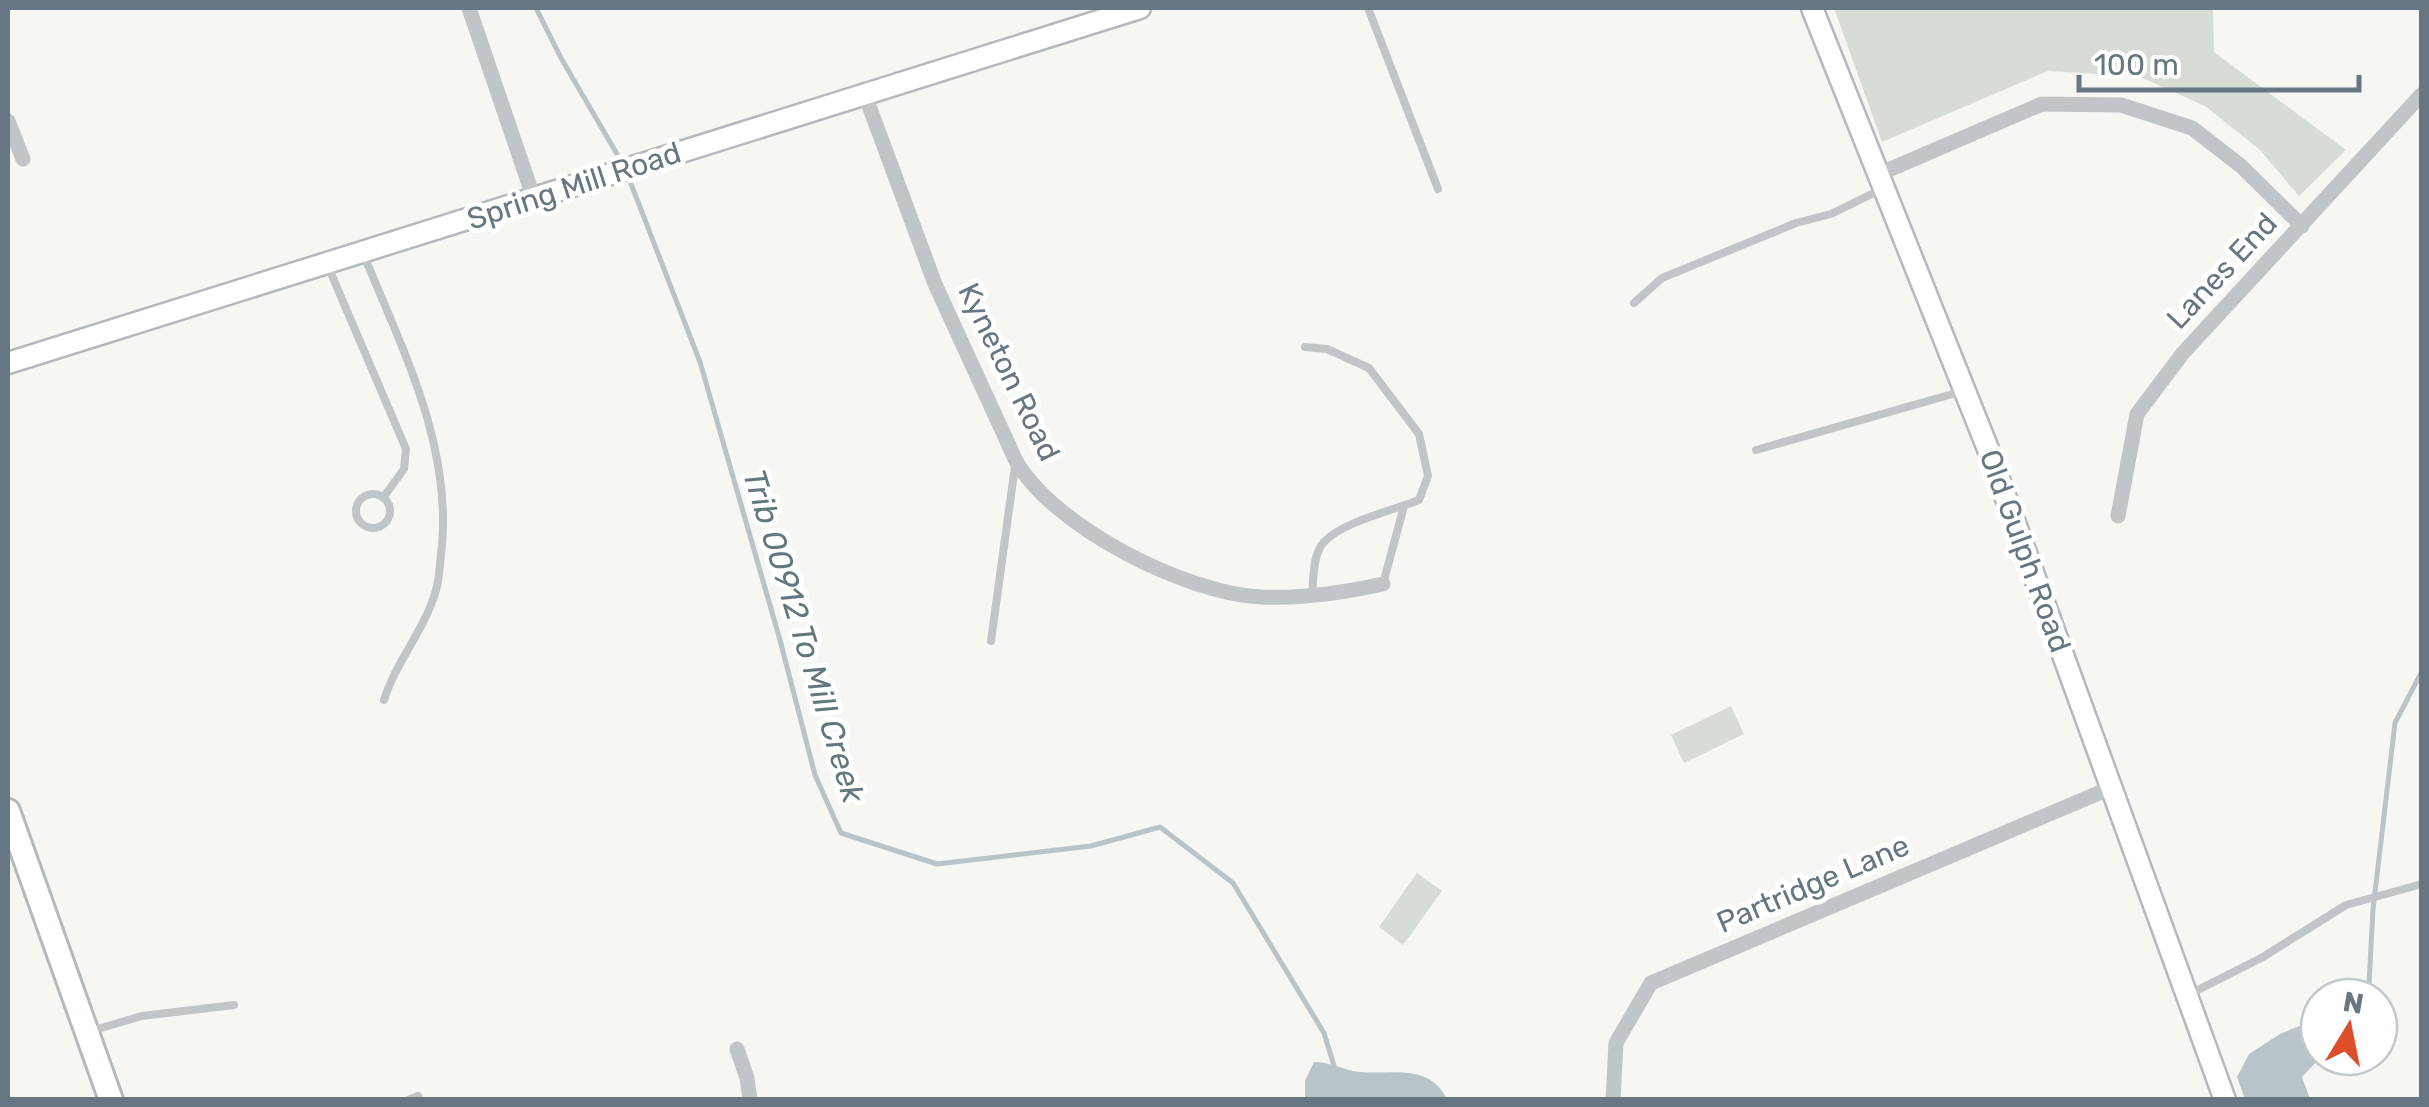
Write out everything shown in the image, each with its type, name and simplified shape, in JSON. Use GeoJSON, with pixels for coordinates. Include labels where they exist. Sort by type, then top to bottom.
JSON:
{"type":"FeatureCollection","features":[{"type":"Feature","properties":{"kind":"main road","name":"Spring Mill Road"},"geometry":{"type":"LineString","coordinates":[[8,363],[1140,8]]}},
{"type":"Feature","properties":{"kind":"main road","name":"Old Gulph Road"},"geometry":{"type":"LineString","coordinates":[[1812,8],[1965,390],[2225,1100]]}},
{"type":"Feature","properties":{"kind":"main road"},"geometry":{"type":"LineString","coordinates":[[8,811],[111,1100]]}},
{"type":"Feature","properties":{"kind":"street"},"geometry":{"type":"LineString","coordinates":[[468,8],[534,200]]}},
{"type":"Feature","properties":{"kind":"street","name":"Lanes End"},"geometry":{"type":"LineString","coordinates":[[2118,516],[2137,414],[2183,353],[2422,94]]}},
{"type":"Feature","properties":{"kind":"street","name":"Kyneton Road"},"geometry":{"type":"LineString","coordinates":[[865,95],[934,284],[1016,461],[1022,472],[1075,524],[1131,556],[1195,582],[1257,597],[1312,596],[1384,584]]}},
{"type":"Feature","properties":{"kind":"street"},"geometry":{"type":"LineString","coordinates":[[1881,181],[2042,104],[2121,105],[2192,128],[2241,166],[2302,226]]}},
{"type":"Feature","properties":{"kind":"street"},"geometry":{"type":"LineString","coordinates":[[8,121],[23,159]]}},
{"type":"Feature","properties":{"kind":"street","name":"Partridge Lane"},"geometry":{"type":"LineString","coordinates":[[1613,1100],[1616,1042],[1651,983],[2113,787]]}},
{"type":"Feature","properties":{"kind":"street"},"geometry":{"type":"LineString","coordinates":[[736,1049],[750,1100]]}},
{"type":"Feature","properties":{"kind":"lane"},"geometry":{"type":"LineString","coordinates":[[1368,8],[1438,189]]}},
{"type":"Feature","properties":{"kind":"lane"},"geometry":{"type":"LineString","coordinates":[[1634,302],[1662,278],[1796,223],[1831,214],[1881,181]]}},
{"type":"Feature","properties":{"kind":"lane"},"geometry":{"type":"LineString","coordinates":[[363,253],[419,391],[438,455],[444,517],[438,584],[429,614],[390,679],[384,700]]}},
{"type":"Feature","properties":{"kind":"lane"},"geometry":{"type":"LineString","coordinates":[[327,264],[406,450],[404,469],[383,498]]}},
{"type":"Feature","properties":{"kind":"lane"},"geometry":{"type":"LineString","coordinates":[[1305,347],[1326,349],[1369,368],[1419,434],[1428,476],[1419,500],[1339,530],[1322,543],[1315,562],[1312,596]]}},
{"type":"Feature","properties":{"kind":"lane"},"geometry":{"type":"LineString","coordinates":[[1756,450],[1965,390]]}},
{"type":"Feature","properties":{"kind":"lane"},"geometry":{"type":"LineString","coordinates":[[991,641],[1016,461]]}},
{"type":"Feature","properties":{"kind":"lane"},"geometry":{"type":"LineString","coordinates":[[373,494],[383,498],[390,507],[386,522],[370,528],[360,523],[356,507],[362,498],[373,494]]}},
{"type":"Feature","properties":{"kind":"lane"},"geometry":{"type":"LineString","coordinates":[[1384,584],[1404,506]]}},
{"type":"Feature","properties":{"kind":"lane"},"geometry":{"type":"LineString","coordinates":[[2188,995],[2263,957],[2346,905],[2422,884]]}},
{"type":"Feature","properties":{"kind":"lane"},"geometry":{"type":"LineString","coordinates":[[86,1032],[142,1016],[234,1004]]}},
{"type":"Feature","properties":{"kind":"lane"},"geometry":{"type":"LineString","coordinates":[[408,1100],[418,1096]]}},
{"type":"Feature","properties":{"kind":"shaded area"},"geometry":{"type":"Polygon","coordinates":[[[1834,8],[2213,8],[2214,52],[2346,150],[2299,196],[2259,149],[2205,106],[2138,76],[2048,71],[1882,142],[1834,8]]]}},
{"type":"Feature","properties":{"kind":"shaded area"},"geometry":{"type":"Polygon","coordinates":[[[1731,706],[1744,734],[1684,763],[1671,735],[1731,706]]]}},
{"type":"Feature","properties":{"kind":"shaded area"},"geometry":{"type":"Polygon","coordinates":[[[1417,873],[1442,891],[1403,945],[1379,927],[1417,873]]]}},
{"type":"Feature","properties":{"kind":"shaded area"},"geometry":{"type":"Polygon","coordinates":[[[2299,1026],[2299,1077],[2310,1099],[2245,1099],[2237,1077],[2249,1054],[2299,1026]]]}},
{"type":"Feature","properties":{"kind":"shaded area"},"geometry":{"type":"Polygon","coordinates":[[[1314,1062],[1353,1071],[1418,1075],[1439,1087],[1447,1099],[1305,1099],[1305,1081],[1314,1062]]]}},
{"type":"Feature","properties":{"kind":"waterway","name":"Trib 00912 To Mill Creek"},"geometry":{"type":"LineString","coordinates":[[536,8],[624,166]]}},
{"type":"Feature","properties":{"kind":"waterway","name":"Trib 00912 To Mill Creek"},"geometry":{"type":"LineString","coordinates":[[628,176],[700,362],[815,775],[841,833],[937,864],[1091,846],[1160,827],[1233,883],[1324,1033],[1335,1069]]}},
{"type":"Feature","properties":{"kind":"waterway"},"geometry":{"type":"LineString","coordinates":[[2369,977],[2373,909],[2395,723],[2422,671]]}}]}
